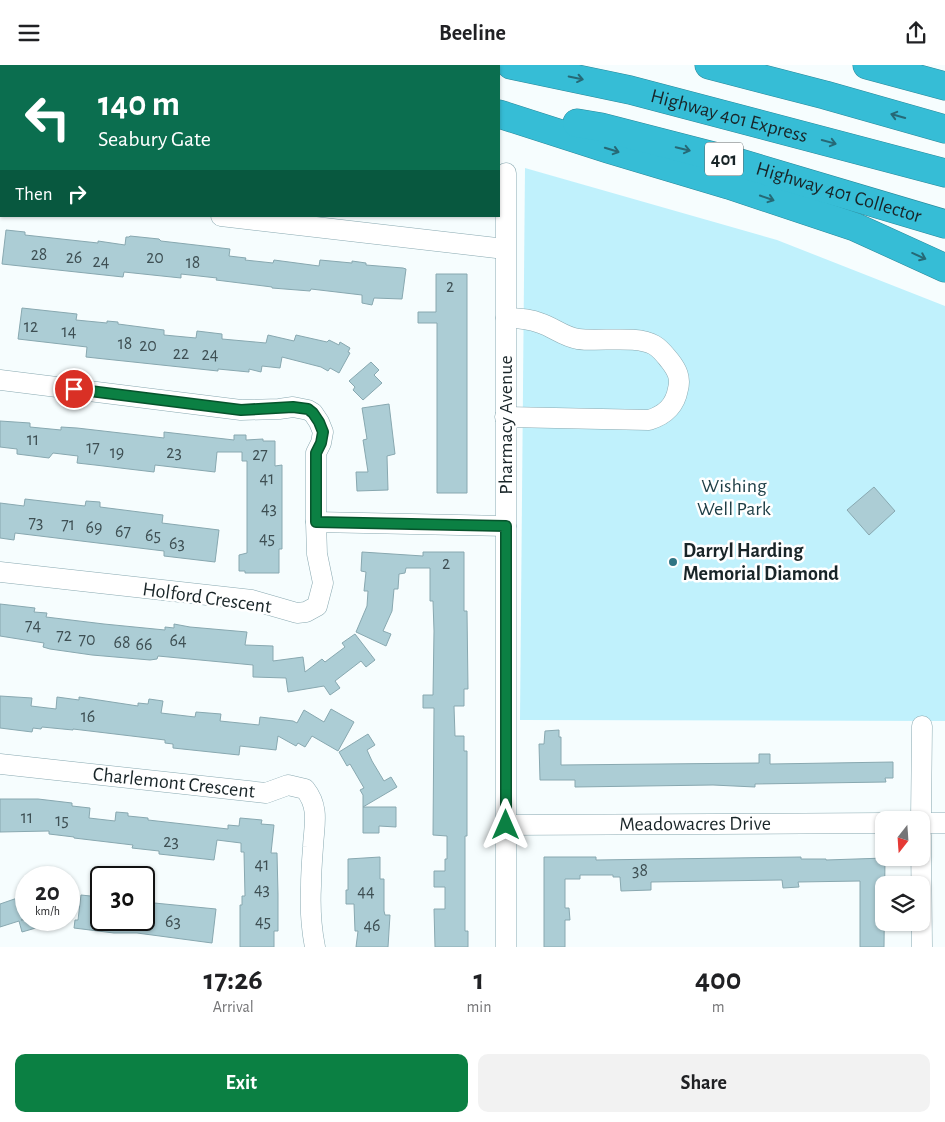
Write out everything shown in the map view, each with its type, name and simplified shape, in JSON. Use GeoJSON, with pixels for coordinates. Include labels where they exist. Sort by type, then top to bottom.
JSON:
{"type":"FeatureCollection","features":[{"type":"Feature","properties":{"kind":"highway","name":"Highway 401 Express"},"geometry":{"type":"LineString","coordinates":[[511,65],[630,89],[945,173]]}},
{"type":"Feature","properties":{"kind":"highway"},"geometry":{"type":"LineString","coordinates":[[709,65],[945,129]]}},
{"type":"Feature","properties":{"kind":"highway"},"geometry":{"type":"LineString","coordinates":[[867,65],[945,86]]}},
{"type":"Feature","properties":{"kind":"highway","name":"Highway 401 Collector"},"geometry":{"type":"LineString","coordinates":[[500,109],[601,127],[733,161],[945,224]]}},
{"type":"Feature","properties":{"kind":"highway"},"geometry":{"type":"LineString","coordinates":[[500,114],[729,185],[855,227],[945,268]]}},
{"type":"Feature","properties":{"kind":"street","name":"Pharmacy Avenue"},"geometry":{"type":"LineString","coordinates":[[506,173],[506,947]]}},
{"type":"Feature","properties":{"kind":"street"},"geometry":{"type":"LineString","coordinates":[[230,217],[505,249]]}},
{"type":"Feature","properties":{"kind":"street"},"geometry":{"type":"LineString","coordinates":[[505,417],[649,420],[659,417],[671,408],[676,401],[679,386],[679,376],[675,368],[662,350],[653,344],[636,341],[578,339],[567,336],[540,323],[506,318]]}},
{"type":"Feature","properties":{"kind":"street","name":"Holford Crescent"},"geometry":{"type":"LineString","coordinates":[[0,380],[241,410],[293,407],[308,409],[319,422],[323,432],[321,443],[316,453],[316,554],[323,583],[317,606],[306,612],[297,613],[252,600],[0,572]]}},
{"type":"Feature","properties":{"kind":"street"},"geometry":{"type":"LineString","coordinates":[[316,522],[506,526]]}},
{"type":"Feature","properties":{"kind":"street"},"geometry":{"type":"LineString","coordinates":[[921,811],[922,727]]}},
{"type":"Feature","properties":{"kind":"street","name":"Charlemont Crescent"},"geometry":{"type":"LineString","coordinates":[[0,764],[266,793],[288,785],[305,789],[310,795],[316,824],[313,845],[311,896],[311,921],[316,947]]}},
{"type":"Feature","properties":{"kind":"street"},"geometry":{"type":"LineString","coordinates":[[930,822],[945,823]]}},
{"type":"Feature","properties":{"kind":"street","name":"Meadowacres Drive"},"geometry":{"type":"LineString","coordinates":[[506,825],[875,823]]}},
{"type":"Feature","properties":{"kind":"street"},"geometry":{"type":"LineString","coordinates":[[921,866],[922,947]]}},
{"type":"Feature","properties":{"kind":"green space","name":"Wishing Well Park"},"geometry":{"type":"Polygon","coordinates":[[[525,168],[777,240],[945,306],[945,721],[520,720],[525,168]]]}},
{"type":"Feature","properties":{"kind":"building"},"geometry":{"type":"Polygon","coordinates":[[[6,230],[25,232],[25,235],[125,245],[126,237],[130,236],[159,239],[161,241],[230,249],[229,256],[273,263],[274,260],[319,266],[320,260],[352,263],[352,261],[366,263],[366,265],[403,268],[406,269],[402,299],[374,298],[372,305],[362,303],[362,295],[311,289],[310,291],[272,288],[216,280],[217,278],[181,274],[181,278],[124,272],[123,277],[2,264],[6,230]]]}},
{"type":"Feature","properties":{"kind":"building"},"geometry":{"type":"Polygon","coordinates":[[[436,274],[467,274],[467,493],[437,493],[437,323],[418,323],[418,312],[436,312],[436,274]]]}},
{"type":"Feature","properties":{"kind":"building"},"geometry":{"type":"Polygon","coordinates":[[[22,308],[77,314],[76,320],[107,323],[107,321],[118,322],[118,324],[164,330],[164,335],[196,338],[197,331],[222,334],[222,339],[266,343],[268,335],[294,341],[296,335],[327,342],[329,340],[339,345],[340,342],[350,348],[348,352],[350,353],[339,373],[330,368],[328,371],[321,367],[282,357],[280,368],[262,366],[261,372],[249,369],[249,372],[218,369],[218,371],[86,357],[87,347],[18,339],[22,308]]]}},
{"type":"Feature","properties":{"kind":"building"},"geometry":{"type":"Polygon","coordinates":[[[371,362],[379,370],[374,375],[382,383],[363,400],[353,390],[355,387],[349,381],[371,362]]]}},
{"type":"Feature","properties":{"kind":"building"},"geometry":{"type":"Polygon","coordinates":[[[389,404],[395,454],[387,456],[388,490],[357,491],[356,472],[368,472],[363,440],[367,439],[362,408],[389,404]]]}},
{"type":"Feature","properties":{"kind":"building"},"geometry":{"type":"Polygon","coordinates":[[[0,421],[30,423],[30,427],[61,430],[61,427],[77,428],[164,438],[164,432],[234,440],[234,435],[246,435],[246,440],[263,439],[263,441],[275,441],[275,466],[282,465],[282,549],[279,549],[279,573],[245,573],[245,571],[239,571],[239,555],[247,553],[247,461],[242,461],[242,452],[217,452],[215,472],[155,465],[154,472],[77,463],[78,456],[53,453],[49,458],[17,454],[17,449],[0,447],[0,421]]]}},
{"type":"Feature","properties":{"kind":"building"},"geometry":{"type":"Polygon","coordinates":[[[874,487],[895,511],[869,535],[847,510],[874,487]]]}},
{"type":"Feature","properties":{"kind":"building"},"geometry":{"type":"Polygon","coordinates":[[[25,499],[85,506],[86,501],[100,502],[100,507],[163,515],[162,523],[219,530],[215,562],[164,556],[164,551],[15,533],[14,540],[0,538],[0,503],[24,506],[25,499]]]}},
{"type":"Feature","properties":{"kind":"building"},"geometry":{"type":"Polygon","coordinates":[[[362,552],[423,556],[423,552],[464,552],[464,611],[467,611],[468,689],[464,689],[464,706],[454,706],[455,736],[464,736],[464,751],[467,751],[465,931],[468,931],[468,947],[435,947],[434,909],[445,909],[445,887],[434,887],[434,871],[445,871],[447,836],[433,835],[434,708],[423,708],[423,695],[433,695],[434,631],[433,601],[430,601],[430,568],[406,568],[405,573],[399,574],[398,589],[394,589],[392,611],[383,631],[391,634],[386,646],[356,632],[367,606],[368,591],[364,591],[366,572],[361,571],[362,552]]]}},
{"type":"Feature","properties":{"kind":"building"},"geometry":{"type":"Polygon","coordinates":[[[0,604],[35,608],[34,612],[47,613],[46,617],[104,624],[165,630],[165,627],[174,628],[174,624],[247,632],[245,645],[273,646],[273,661],[303,657],[305,672],[322,659],[325,662],[345,647],[342,643],[355,634],[375,660],[366,667],[361,661],[335,681],[340,688],[330,695],[324,686],[288,692],[286,678],[253,677],[253,665],[158,656],[157,659],[150,660],[92,655],[50,649],[43,647],[44,643],[0,636],[0,604]]]}},
{"type":"Feature","properties":{"kind":"building"},"geometry":{"type":"Polygon","coordinates":[[[0,696],[32,698],[31,706],[56,709],[57,697],[79,700],[79,697],[138,706],[138,703],[148,704],[149,699],[163,701],[161,713],[195,717],[196,712],[221,714],[220,721],[259,725],[260,717],[297,723],[304,710],[324,722],[331,709],[354,722],[338,751],[312,736],[305,747],[298,743],[296,746],[278,736],[276,750],[240,746],[239,755],[173,748],[173,744],[165,743],[165,740],[73,729],[42,727],[41,729],[33,728],[32,732],[0,728],[0,696]]]}},
{"type":"Feature","properties":{"kind":"building"},"geometry":{"type":"Polygon","coordinates":[[[559,730],[559,737],[561,737],[561,765],[759,763],[759,754],[770,754],[770,764],[893,762],[893,778],[885,778],[886,782],[755,784],[755,787],[713,785],[575,787],[575,780],[540,780],[539,744],[544,744],[545,731],[559,730]]]}},
{"type":"Feature","properties":{"kind":"building"},"geometry":{"type":"Polygon","coordinates":[[[368,734],[375,745],[367,750],[372,761],[384,781],[391,777],[397,787],[363,807],[363,795],[360,790],[364,788],[350,764],[347,766],[339,752],[368,734]]]}},
{"type":"Feature","properties":{"kind":"building"},"geometry":{"type":"Polygon","coordinates":[[[0,799],[38,799],[72,803],[72,806],[90,808],[89,818],[115,821],[116,812],[128,813],[128,816],[148,818],[148,820],[228,829],[228,825],[239,826],[240,818],[262,820],[261,824],[274,825],[271,853],[277,853],[278,931],[274,931],[274,947],[240,947],[240,905],[242,905],[242,896],[245,896],[244,852],[241,852],[241,843],[217,840],[214,860],[159,854],[159,851],[132,848],[133,845],[49,834],[49,831],[0,832],[0,799]]]}},
{"type":"Feature","properties":{"kind":"building"},"geometry":{"type":"Polygon","coordinates":[[[363,807],[396,807],[396,827],[379,826],[379,833],[363,833],[363,807]]]}},
{"type":"Feature","properties":{"kind":"building"},"geometry":{"type":"Polygon","coordinates":[[[380,857],[380,879],[384,879],[384,911],[385,915],[390,915],[388,947],[356,947],[358,931],[355,931],[354,904],[346,904],[348,859],[380,857]]]}},
{"type":"Feature","properties":{"kind":"building"},"geometry":{"type":"Polygon","coordinates":[[[544,857],[596,857],[596,860],[801,857],[801,859],[826,860],[875,858],[875,866],[885,866],[885,876],[875,876],[875,931],[884,931],[884,947],[860,947],[860,881],[798,882],[799,887],[783,888],[782,880],[651,882],[651,890],[621,891],[620,877],[613,877],[613,875],[580,875],[580,879],[565,879],[565,908],[569,908],[570,920],[565,920],[565,947],[544,947],[544,857]]]}},
{"type":"Feature","properties":{"kind":"building"},"geometry":{"type":"Polygon","coordinates":[[[81,895],[90,896],[90,930],[80,929],[81,895]]]}},
{"type":"Feature","properties":{"kind":"building"},"geometry":{"type":"Polygon","coordinates":[[[15,899],[15,922],[0,927],[0,904],[15,899]]]}},
{"type":"Feature","properties":{"kind":"building"},"geometry":{"type":"Polygon","coordinates":[[[155,903],[216,909],[212,943],[137,933],[98,931],[155,931],[155,903]]]}},
{"type":"Feature","properties":{"kind":"place","name":"Darryl Harding Memorial Diamond"},"geometry":{"type":"Point","coordinates":[673,562]}},
{"type":"Feature","properties":{"kind":"route"},"geometry":{"type":"LineString","coordinates":[[74,389],[241,410],[293,407],[308,409],[319,422],[323,432],[321,443],[316,453],[316,522],[506,526],[506,825]]}}]}
